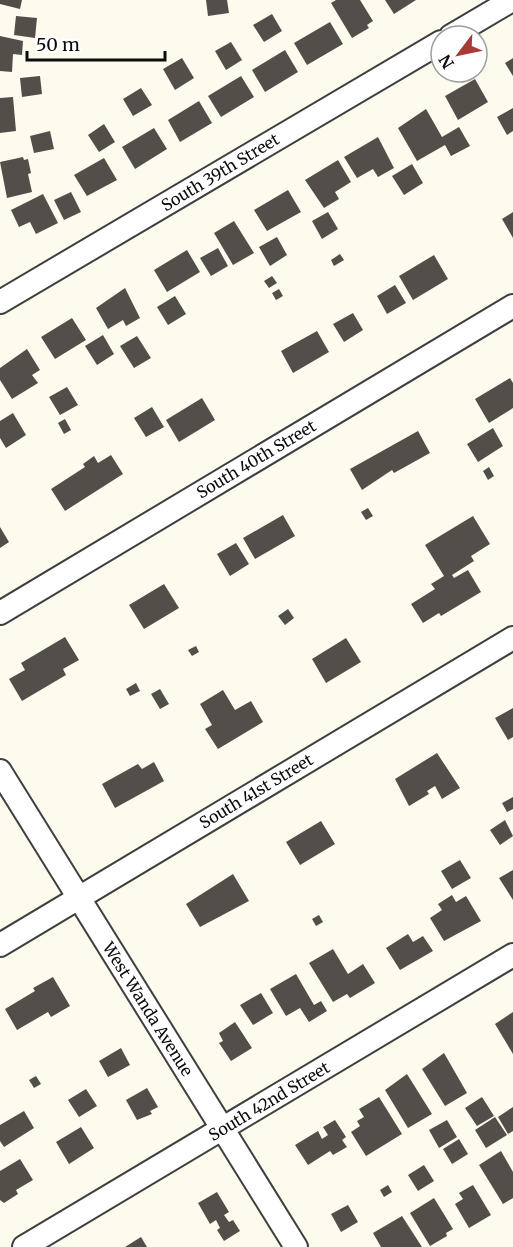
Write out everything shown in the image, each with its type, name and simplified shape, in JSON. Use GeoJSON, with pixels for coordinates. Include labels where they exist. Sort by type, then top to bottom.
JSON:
{"type":"FeatureCollection","features":[{"type":"Feature","properties":{"kind":"street"},"geometry":{"type":"LineString","coordinates":[[471,24],[512,0]]}},
{"type":"Feature","properties":{"kind":"street","name":"South 39th Street"},"geometry":{"type":"LineString","coordinates":[[2,297],[429,49]]}},
{"type":"Feature","properties":{"kind":"street","name":"South 40th Street"},"geometry":{"type":"LineString","coordinates":[[0,613],[513,306]]}},
{"type":"Feature","properties":{"kind":"street","name":"South 41st Street"},"geometry":{"type":"LineString","coordinates":[[0,945],[513,638]]}},
{"type":"Feature","properties":{"kind":"street","name":"West Wanda Avenue"},"geometry":{"type":"LineString","coordinates":[[0,771],[296,1247]]}},
{"type":"Feature","properties":{"kind":"street","name":"South 42nd Street"},"geometry":{"type":"LineString","coordinates":[[24,1247],[513,955]]}},
{"type":"Feature","properties":{"kind":"building"},"geometry":{"type":"Polygon","coordinates":[[[0,0],[22,0],[20,9],[0,4],[0,0]]]}},
{"type":"Feature","properties":{"kind":"building"},"geometry":{"type":"Polygon","coordinates":[[[206,0],[227,0],[229,13],[208,16],[206,0]]]}},
{"type":"Feature","properties":{"kind":"building"},"geometry":{"type":"Polygon","coordinates":[[[336,0],[360,0],[373,21],[367,25],[369,28],[352,38],[331,3],[336,0]]]}},
{"type":"Feature","properties":{"kind":"building"},"geometry":{"type":"Polygon","coordinates":[[[385,0],[416,0],[394,14],[385,0]]]}},
{"type":"Feature","properties":{"kind":"building"},"geometry":{"type":"Polygon","coordinates":[[[272,14],[282,31],[264,42],[253,25],[272,14]]]}},
{"type":"Feature","properties":{"kind":"building"},"geometry":{"type":"Polygon","coordinates":[[[16,16],[37,18],[35,38],[14,35],[16,16]]]}},
{"type":"Feature","properties":{"kind":"building"},"geometry":{"type":"Polygon","coordinates":[[[330,22],[343,44],[307,65],[294,43],[330,22]]]}},
{"type":"Feature","properties":{"kind":"building"},"geometry":{"type":"Polygon","coordinates":[[[0,36],[23,41],[22,55],[13,54],[12,72],[0,71],[0,36]]]}},
{"type":"Feature","properties":{"kind":"building"},"geometry":{"type":"Polygon","coordinates":[[[231,42],[242,60],[226,70],[215,51],[231,42]]]}},
{"type":"Feature","properties":{"kind":"building"},"geometry":{"type":"Polygon","coordinates":[[[285,50],[298,72],[265,92],[252,70],[285,50]]]}},
{"type":"Feature","properties":{"kind":"building"},"geometry":{"type":"Polygon","coordinates":[[[182,58],[194,78],[175,90],[163,69],[182,58]]]}},
{"type":"Feature","properties":{"kind":"building"},"geometry":{"type":"Polygon","coordinates":[[[513,58],[513,76],[505,63],[513,58]]]}},
{"type":"Feature","properties":{"kind":"building"},"geometry":{"type":"Polygon","coordinates":[[[40,76],[42,94],[22,97],[20,78],[40,76]]]}},
{"type":"Feature","properties":{"kind":"building"},"geometry":{"type":"Polygon","coordinates":[[[241,76],[254,97],[221,117],[208,96],[241,76]]]}},
{"type":"Feature","properties":{"kind":"building"},"geometry":{"type":"Polygon","coordinates":[[[466,84],[478,84],[488,102],[458,120],[445,96],[466,84]]]}},
{"type":"Feature","properties":{"kind":"building"},"geometry":{"type":"Polygon","coordinates":[[[141,88],[152,105],[133,116],[123,99],[141,88]]]}},
{"type":"Feature","properties":{"kind":"building"},"geometry":{"type":"Polygon","coordinates":[[[13,97],[16,131],[0,133],[0,98],[13,97]]]}},
{"type":"Feature","properties":{"kind":"building"},"geometry":{"type":"Polygon","coordinates":[[[199,101],[212,123],[180,142],[168,120],[199,101]]]}},
{"type":"Feature","properties":{"kind":"building"},"geometry":{"type":"Polygon","coordinates":[[[513,108],[513,131],[507,135],[497,117],[513,108]]]}},
{"type":"Feature","properties":{"kind":"building"},"geometry":{"type":"Polygon","coordinates":[[[426,109],[442,137],[459,127],[470,146],[451,156],[445,145],[417,161],[398,128],[426,109]]]}},
{"type":"Feature","properties":{"kind":"building"},"geometry":{"type":"Polygon","coordinates":[[[104,124],[115,142],[99,152],[88,135],[104,124]]]}},
{"type":"Feature","properties":{"kind":"building"},"geometry":{"type":"Polygon","coordinates":[[[154,128],[167,149],[135,169],[122,147],[154,128]]]}},
{"type":"Feature","properties":{"kind":"building"},"geometry":{"type":"Polygon","coordinates":[[[50,131],[54,149],[34,153],[30,136],[50,131]]]}},
{"type":"Feature","properties":{"kind":"building"},"geometry":{"type":"Polygon","coordinates":[[[378,137],[394,168],[378,177],[373,169],[357,178],[344,157],[378,137]]]}},
{"type":"Feature","properties":{"kind":"building"},"geometry":{"type":"Polygon","coordinates":[[[23,157],[24,160],[28,159],[31,173],[28,174],[32,192],[7,198],[0,162],[23,157]]]}},
{"type":"Feature","properties":{"kind":"building"},"geometry":{"type":"Polygon","coordinates":[[[104,158],[117,180],[87,196],[74,175],[104,158]]]}},
{"type":"Feature","properties":{"kind":"building"},"geometry":{"type":"Polygon","coordinates":[[[338,160],[351,182],[335,192],[339,199],[324,208],[305,180],[338,160]]]}},
{"type":"Feature","properties":{"kind":"building"},"geometry":{"type":"Polygon","coordinates":[[[412,164],[423,183],[404,195],[392,176],[412,164]]]}},
{"type":"Feature","properties":{"kind":"building"},"geometry":{"type":"Polygon","coordinates":[[[288,190],[301,212],[267,231],[254,210],[288,190]]]}},
{"type":"Feature","properties":{"kind":"building"},"geometry":{"type":"Polygon","coordinates":[[[71,192],[81,212],[64,220],[54,200],[71,192]]]}},
{"type":"Feature","properties":{"kind":"building"},"geometry":{"type":"Polygon","coordinates":[[[43,194],[58,223],[36,234],[30,222],[19,227],[11,210],[43,194]]]}},
{"type":"Feature","properties":{"kind":"building"},"geometry":{"type":"Polygon","coordinates":[[[328,212],[338,229],[322,239],[312,221],[328,212]]]}},
{"type":"Feature","properties":{"kind":"building"},"geometry":{"type":"Polygon","coordinates":[[[513,212],[513,238],[502,219],[513,212]]]}},
{"type":"Feature","properties":{"kind":"building"},"geometry":{"type":"Polygon","coordinates":[[[234,221],[254,253],[233,265],[214,233],[234,221]]]}},
{"type":"Feature","properties":{"kind":"building"},"geometry":{"type":"Polygon","coordinates":[[[277,237],[287,255],[270,266],[259,247],[277,237]]]}},
{"type":"Feature","properties":{"kind":"building"},"geometry":{"type":"Polygon","coordinates":[[[218,248],[228,266],[211,276],[200,258],[218,248]]]}},
{"type":"Feature","properties":{"kind":"building"},"geometry":{"type":"Polygon","coordinates":[[[187,250],[200,272],[167,292],[154,270],[187,250]]]}},
{"type":"Feature","properties":{"kind":"building"},"geometry":{"type":"Polygon","coordinates":[[[340,254],[344,260],[334,266],[331,260],[340,254]]]}},
{"type":"Feature","properties":{"kind":"building"},"geometry":{"type":"Polygon","coordinates":[[[434,255],[448,279],[413,300],[399,276],[434,255]]]}},
{"type":"Feature","properties":{"kind":"building"},"geometry":{"type":"Polygon","coordinates":[[[272,276],[277,283],[269,288],[264,281],[272,276]]]}},
{"type":"Feature","properties":{"kind":"building"},"geometry":{"type":"Polygon","coordinates":[[[395,285],[406,303],[387,314],[377,296],[395,285]]]}},
{"type":"Feature","properties":{"kind":"building"},"geometry":{"type":"Polygon","coordinates":[[[125,288],[140,318],[126,326],[123,320],[108,329],[96,308],[125,288]]]}},
{"type":"Feature","properties":{"kind":"building"},"geometry":{"type":"Polygon","coordinates":[[[279,289],[283,296],[276,300],[272,293],[279,289]]]}},
{"type":"Feature","properties":{"kind":"building"},"geometry":{"type":"Polygon","coordinates":[[[175,296],[186,314],[168,325],[157,307],[175,296]]]}},
{"type":"Feature","properties":{"kind":"building"},"geometry":{"type":"Polygon","coordinates":[[[353,313],[363,330],[344,342],[333,324],[353,313]]]}},
{"type":"Feature","properties":{"kind":"building"},"geometry":{"type":"Polygon","coordinates":[[[72,318],[86,340],[55,359],[41,337],[72,318]]]}},
{"type":"Feature","properties":{"kind":"building"},"geometry":{"type":"Polygon","coordinates":[[[317,331],[329,352],[293,373],[281,351],[317,331]]]}},
{"type":"Feature","properties":{"kind":"building"},"geometry":{"type":"Polygon","coordinates":[[[103,335],[114,354],[97,365],[85,346],[103,335]]]}},
{"type":"Feature","properties":{"kind":"building"},"geometry":{"type":"Polygon","coordinates":[[[137,336],[151,358],[134,368],[120,346],[137,336]]]}},
{"type":"Feature","properties":{"kind":"building"},"geometry":{"type":"Polygon","coordinates":[[[27,349],[40,370],[32,375],[38,383],[12,399],[0,380],[0,368],[27,349]]]}},
{"type":"Feature","properties":{"kind":"building"},"geometry":{"type":"Polygon","coordinates":[[[510,378],[513,383],[513,408],[489,423],[475,399],[510,378]]]}},
{"type":"Feature","properties":{"kind":"building"},"geometry":{"type":"Polygon","coordinates":[[[67,387],[78,405],[60,415],[49,397],[67,387]]]}},
{"type":"Feature","properties":{"kind":"building"},"geometry":{"type":"Polygon","coordinates":[[[202,398],[215,420],[179,442],[166,420],[202,398]]]}},
{"type":"Feature","properties":{"kind":"building"},"geometry":{"type":"Polygon","coordinates":[[[152,407],[164,427],[146,437],[134,418],[152,407]]]}},
{"type":"Feature","properties":{"kind":"building"},"geometry":{"type":"Polygon","coordinates":[[[13,413],[26,435],[6,448],[0,438],[0,421],[13,413]]]}},
{"type":"Feature","properties":{"kind":"building"},"geometry":{"type":"Polygon","coordinates":[[[65,419],[71,430],[64,434],[58,423],[65,419]]]}},
{"type":"Feature","properties":{"kind":"building"},"geometry":{"type":"Polygon","coordinates":[[[493,428],[503,446],[478,462],[467,444],[493,428]]]}},
{"type":"Feature","properties":{"kind":"building"},"geometry":{"type":"Polygon","coordinates":[[[418,431],[430,453],[394,473],[392,470],[362,490],[350,469],[418,431]]]}},
{"type":"Feature","properties":{"kind":"building"},"geometry":{"type":"Polygon","coordinates":[[[111,455],[123,474],[65,511],[51,489],[85,467],[83,464],[94,456],[98,463],[111,455]]]}},
{"type":"Feature","properties":{"kind":"building"},"geometry":{"type":"Polygon","coordinates":[[[489,467],[494,476],[488,480],[483,471],[489,467]]]}},
{"type":"Feature","properties":{"kind":"building"},"geometry":{"type":"Polygon","coordinates":[[[368,508],[373,516],[366,520],[361,512],[368,508]]]}},
{"type":"Feature","properties":{"kind":"building"},"geometry":{"type":"Polygon","coordinates":[[[283,515],[295,536],[255,559],[243,538],[283,515]]]}},
{"type":"Feature","properties":{"kind":"building"},"geometry":{"type":"Polygon","coordinates":[[[473,516],[490,544],[471,556],[474,561],[452,575],[454,578],[468,570],[481,592],[441,616],[439,613],[423,623],[411,604],[435,589],[431,584],[444,576],[425,545],[473,516]]]}},
{"type":"Feature","properties":{"kind":"building"},"geometry":{"type":"Polygon","coordinates":[[[0,527],[9,542],[0,548],[0,527]]]}},
{"type":"Feature","properties":{"kind":"building"},"geometry":{"type":"Polygon","coordinates":[[[236,543],[249,564],[230,576],[217,554],[236,543]]]}},
{"type":"Feature","properties":{"kind":"building"},"geometry":{"type":"Polygon","coordinates":[[[164,584],[179,608],[144,629],[129,605],[164,584]]]}},
{"type":"Feature","properties":{"kind":"building"},"geometry":{"type":"Polygon","coordinates":[[[288,609],[294,618],[285,625],[278,616],[288,609]]]}},
{"type":"Feature","properties":{"kind":"building"},"geometry":{"type":"Polygon","coordinates":[[[65,637],[79,660],[63,669],[66,675],[22,701],[9,679],[25,670],[21,663],[65,637]]]}},
{"type":"Feature","properties":{"kind":"building"},"geometry":{"type":"Polygon","coordinates":[[[346,638],[361,662],[326,683],[312,659],[346,638]]]}},
{"type":"Feature","properties":{"kind":"building"},"geometry":{"type":"Polygon","coordinates":[[[196,646],[199,652],[192,656],[188,650],[196,646]]]}},
{"type":"Feature","properties":{"kind":"building"},"geometry":{"type":"Polygon","coordinates":[[[136,683],[140,691],[130,696],[126,689],[136,683]]]}},
{"type":"Feature","properties":{"kind":"building"},"geometry":{"type":"Polygon","coordinates":[[[160,689],[169,704],[160,709],[151,694],[160,689]]]}},
{"type":"Feature","properties":{"kind":"building"},"geometry":{"type":"Polygon","coordinates":[[[223,690],[235,710],[251,701],[263,722],[218,749],[205,729],[212,725],[200,704],[223,690]]]}},
{"type":"Feature","properties":{"kind":"building"},"geometry":{"type":"Polygon","coordinates":[[[513,708],[513,737],[508,740],[495,718],[513,708]]]}},
{"type":"Feature","properties":{"kind":"building"},"geometry":{"type":"Polygon","coordinates":[[[437,753],[460,788],[442,799],[435,786],[427,791],[429,794],[409,806],[395,779],[437,753]]]}},
{"type":"Feature","properties":{"kind":"building"},"geometry":{"type":"Polygon","coordinates":[[[154,762],[164,781],[115,808],[102,784],[138,764],[142,769],[154,762]]]}},
{"type":"Feature","properties":{"kind":"building"},"geometry":{"type":"Polygon","coordinates":[[[513,797],[513,809],[507,812],[502,803],[513,797]]]}},
{"type":"Feature","properties":{"kind":"building"},"geometry":{"type":"Polygon","coordinates":[[[505,820],[513,836],[500,845],[490,830],[505,820]]]}},
{"type":"Feature","properties":{"kind":"building"},"geometry":{"type":"Polygon","coordinates":[[[321,821],[335,844],[300,865],[286,842],[321,821]]]}},
{"type":"Feature","properties":{"kind":"building"},"geometry":{"type":"Polygon","coordinates":[[[460,860],[471,878],[452,889],[441,871],[460,860]]]}},
{"type":"Feature","properties":{"kind":"building"},"geometry":{"type":"Polygon","coordinates":[[[513,870],[513,900],[499,878],[513,870]]]}},
{"type":"Feature","properties":{"kind":"building"},"geometry":{"type":"Polygon","coordinates":[[[233,874],[249,901],[200,927],[186,904],[233,874]]]}},
{"type":"Feature","properties":{"kind":"building"},"geometry":{"type":"Polygon","coordinates":[[[452,895],[456,902],[466,896],[481,921],[444,941],[430,918],[442,910],[438,904],[452,895]]]}},
{"type":"Feature","properties":{"kind":"building"},"geometry":{"type":"Polygon","coordinates":[[[319,915],[323,922],[316,926],[312,919],[319,915]]]}},
{"type":"Feature","properties":{"kind":"building"},"geometry":{"type":"Polygon","coordinates":[[[408,934],[413,942],[423,936],[433,951],[400,970],[386,948],[408,934]]]}},
{"type":"Feature","properties":{"kind":"building"},"geometry":{"type":"Polygon","coordinates":[[[333,949],[348,974],[363,964],[375,983],[350,998],[347,994],[333,1002],[309,963],[333,949]]]}},
{"type":"Feature","properties":{"kind":"building"},"geometry":{"type":"Polygon","coordinates":[[[296,974],[314,1005],[321,1001],[327,1011],[309,1022],[300,1008],[286,1016],[270,989],[296,974]]]}},
{"type":"Feature","properties":{"kind":"building"},"geometry":{"type":"Polygon","coordinates":[[[53,977],[70,1006],[51,1017],[48,1012],[17,1030],[5,1009],[35,991],[33,988],[53,977]]]}},
{"type":"Feature","properties":{"kind":"building"},"geometry":{"type":"Polygon","coordinates":[[[261,993],[273,1013],[253,1025],[240,1005],[261,993]]]}},
{"type":"Feature","properties":{"kind":"building"},"geometry":{"type":"Polygon","coordinates":[[[513,1012],[513,1054],[495,1024],[513,1012]]]}},
{"type":"Feature","properties":{"kind":"building"},"geometry":{"type":"Polygon","coordinates":[[[235,1022],[252,1048],[231,1061],[219,1043],[223,1041],[219,1033],[235,1022]]]}},
{"type":"Feature","properties":{"kind":"building"},"geometry":{"type":"Polygon","coordinates":[[[121,1048],[130,1065],[108,1077],[99,1061],[121,1048]]]}},
{"type":"Feature","properties":{"kind":"building"},"geometry":{"type":"Polygon","coordinates":[[[444,1053],[467,1093],[445,1106],[422,1069],[444,1053]]]}},
{"type":"Feature","properties":{"kind":"building"},"geometry":{"type":"Polygon","coordinates":[[[407,1074],[432,1114],[408,1128],[385,1090],[407,1074]]]}},
{"type":"Feature","properties":{"kind":"building"},"geometry":{"type":"Polygon","coordinates":[[[36,1076],[41,1084],[34,1088],[29,1080],[36,1076]]]}},
{"type":"Feature","properties":{"kind":"building"},"geometry":{"type":"Polygon","coordinates":[[[147,1088],[158,1107],[150,1111],[152,1114],[137,1120],[126,1100],[147,1088]]]}},
{"type":"Feature","properties":{"kind":"building"},"geometry":{"type":"Polygon","coordinates":[[[86,1089],[97,1106],[79,1117],[68,1100],[86,1089]]]}},
{"type":"Feature","properties":{"kind":"building"},"geometry":{"type":"Polygon","coordinates":[[[379,1097],[402,1134],[366,1156],[351,1132],[360,1126],[357,1121],[364,1117],[359,1109],[379,1097]]]}},
{"type":"Feature","properties":{"kind":"building"},"geometry":{"type":"Polygon","coordinates":[[[482,1097],[494,1116],[477,1126],[465,1108],[482,1097]]]}},
{"type":"Feature","properties":{"kind":"building"},"geometry":{"type":"Polygon","coordinates":[[[513,1107],[513,1131],[508,1134],[498,1117],[513,1107]]]}},
{"type":"Feature","properties":{"kind":"building"},"geometry":{"type":"Polygon","coordinates":[[[24,1111],[34,1128],[4,1147],[0,1141],[0,1125],[24,1111]]]}},
{"type":"Feature","properties":{"kind":"building"},"geometry":{"type":"Polygon","coordinates":[[[495,1117],[507,1135],[486,1148],[475,1130],[495,1117]]]}},
{"type":"Feature","properties":{"kind":"building"},"geometry":{"type":"Polygon","coordinates":[[[335,1120],[346,1137],[342,1140],[347,1147],[333,1155],[330,1151],[308,1165],[295,1145],[318,1131],[322,1139],[328,1135],[323,1127],[335,1120]]]}},
{"type":"Feature","properties":{"kind":"building"},"geometry":{"type":"Polygon","coordinates":[[[447,1120],[457,1137],[439,1148],[429,1130],[447,1120]]]}},
{"type":"Feature","properties":{"kind":"building"},"geometry":{"type":"Polygon","coordinates":[[[81,1127],[94,1148],[69,1164],[56,1142],[81,1127]]]}},
{"type":"Feature","properties":{"kind":"building"},"geometry":{"type":"Polygon","coordinates":[[[459,1139],[468,1154],[452,1164],[443,1149],[459,1139]]]}},
{"type":"Feature","properties":{"kind":"building"},"geometry":{"type":"Polygon","coordinates":[[[501,1151],[513,1172],[513,1198],[503,1204],[479,1165],[501,1151]]]}},
{"type":"Feature","properties":{"kind":"building"},"geometry":{"type":"Polygon","coordinates":[[[20,1159],[33,1180],[16,1190],[18,1194],[4,1203],[0,1200],[0,1171],[20,1159]]]}},
{"type":"Feature","properties":{"kind":"building"},"geometry":{"type":"Polygon","coordinates":[[[424,1165],[434,1181],[418,1191],[408,1175],[424,1165]]]}},
{"type":"Feature","properties":{"kind":"building"},"geometry":{"type":"Polygon","coordinates":[[[388,1185],[392,1192],[384,1197],[380,1190],[388,1185]]]}},
{"type":"Feature","properties":{"kind":"building"},"geometry":{"type":"Polygon","coordinates":[[[473,1185],[491,1215],[469,1228],[455,1204],[463,1199],[459,1193],[473,1185]]]}},
{"type":"Feature","properties":{"kind":"building"},"geometry":{"type":"Polygon","coordinates":[[[217,1192],[229,1212],[224,1215],[229,1222],[233,1220],[240,1231],[224,1241],[217,1230],[220,1228],[216,1220],[210,1224],[198,1203],[217,1192]]]}},
{"type":"Feature","properties":{"kind":"building"},"geometry":{"type":"Polygon","coordinates":[[[434,1198],[453,1229],[446,1233],[447,1236],[430,1246],[410,1213],[434,1198]]]}},
{"type":"Feature","properties":{"kind":"building"},"geometry":{"type":"Polygon","coordinates":[[[348,1205],[358,1222],[341,1232],[331,1214],[348,1205]]]}},
{"type":"Feature","properties":{"kind":"building"},"geometry":{"type":"Polygon","coordinates":[[[402,1216],[422,1247],[381,1247],[373,1233],[402,1216]]]}},
{"type":"Feature","properties":{"kind":"building"},"geometry":{"type":"Polygon","coordinates":[[[141,1237],[147,1247],[125,1247],[141,1237]]]}}]}
